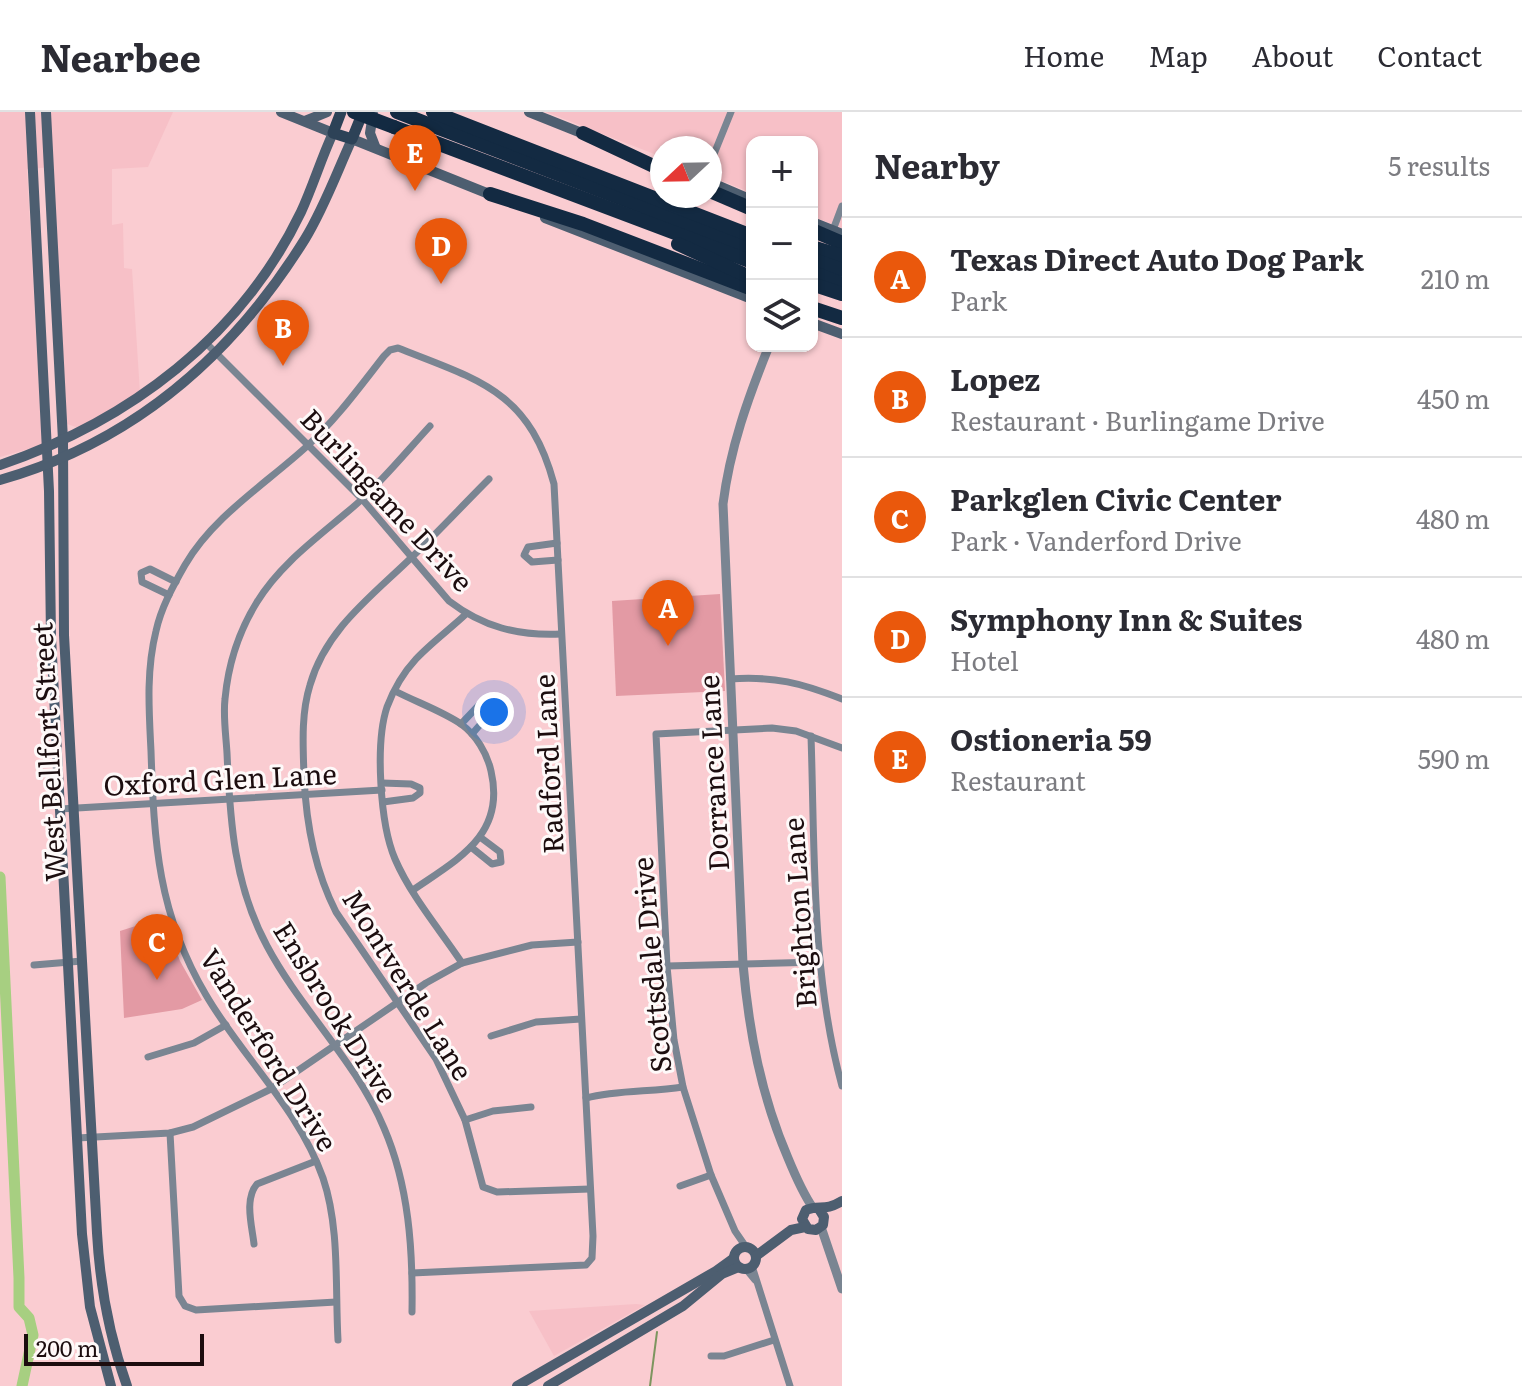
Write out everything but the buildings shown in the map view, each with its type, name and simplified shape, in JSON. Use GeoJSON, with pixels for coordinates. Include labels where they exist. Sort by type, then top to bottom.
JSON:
{"type":"FeatureCollection","features":[{"type":"Feature","properties":{"kind":"highway"},"geometry":{"type":"LineString","coordinates":[[354,112],[397,117],[746,247]]}},
{"type":"Feature","properties":{"kind":"highway"},"geometry":{"type":"LineString","coordinates":[[433,112],[746,234]]}},
{"type":"Feature","properties":{"kind":"highway"},"geometry":{"type":"LineString","coordinates":[[397,117],[655,226],[746,260]]}},
{"type":"Feature","properties":{"kind":"highway"},"geometry":{"type":"LineString","coordinates":[[583,133],[650,162]]}},
{"type":"Feature","properties":{"kind":"highway"},"geometry":{"type":"LineString","coordinates":[[490,194],[583,224],[746,287]]}},
{"type":"Feature","properties":{"kind":"highway"},"geometry":{"type":"LineString","coordinates":[[722,196],[750,208]]}},
{"type":"Feature","properties":{"kind":"highway"},"geometry":{"type":"LineString","coordinates":[[655,226],[673,241],[746,275]]}},
{"type":"Feature","properties":{"kind":"highway"},"geometry":{"type":"LineString","coordinates":[[818,233],[842,243]]}},
{"type":"Feature","properties":{"kind":"highway"},"geometry":{"type":"LineString","coordinates":[[818,249],[842,256]]}},
{"type":"Feature","properties":{"kind":"highway"},"geometry":{"type":"LineString","coordinates":[[818,261],[842,270]]}},
{"type":"Feature","properties":{"kind":"highway"},"geometry":{"type":"LineString","coordinates":[[818,274],[842,284]]}},
{"type":"Feature","properties":{"kind":"highway"},"geometry":{"type":"LineString","coordinates":[[818,286],[842,294]]}},
{"type":"Feature","properties":{"kind":"highway"},"geometry":{"type":"LineString","coordinates":[[818,310],[842,320]]}},
{"type":"Feature","properties":{"kind":"main road","name":"West Bellfort Street"},"geometry":{"type":"LineString","coordinates":[[30,112],[48,464],[54,687],[82,1234],[90,1307],[111,1386]]}},
{"type":"Feature","properties":{"kind":"main road","name":"West Bellfort Street"},"geometry":{"type":"LineString","coordinates":[[46,112],[63,440],[67,686],[99,1268],[104,1304],[127,1386]]}},
{"type":"Feature","properties":{"kind":"main road"},"geometry":{"type":"LineString","coordinates":[[281,112],[375,146],[601,242],[746,297]]}},
{"type":"Feature","properties":{"kind":"main road"},"geometry":{"type":"LineString","coordinates":[[305,121],[327,112]]}},
{"type":"Feature","properties":{"kind":"main road"},"geometry":{"type":"LineString","coordinates":[[0,465],[63,440],[134,402],[207,344],[261,280],[291,229],[341,112]]}},
{"type":"Feature","properties":{"kind":"main road"},"geometry":{"type":"LineString","coordinates":[[0,480],[63,458],[107,436],[162,400],[217,354],[272,288],[308,235],[363,112]]}},
{"type":"Feature","properties":{"kind":"main road"},"geometry":{"type":"LineString","coordinates":[[373,112],[370,133],[375,146]]}},
{"type":"Feature","properties":{"kind":"main road"},"geometry":{"type":"LineString","coordinates":[[529,112],[583,133]]}},
{"type":"Feature","properties":{"kind":"main road"},"geometry":{"type":"LineString","coordinates":[[33,184],[49,183]]}},
{"type":"Feature","properties":{"kind":"main road"},"geometry":{"type":"LineString","coordinates":[[722,187],[746,197]]}},
{"type":"Feature","properties":{"kind":"main road"},"geometry":{"type":"LineString","coordinates":[[818,224],[837,232]]}},
{"type":"Feature","properties":{"kind":"main road"},"geometry":{"type":"LineString","coordinates":[[261,280],[272,288]]}},
{"type":"Feature","properties":{"kind":"main road"},"geometry":{"type":"LineString","coordinates":[[818,325],[842,334]]}},
{"type":"Feature","properties":{"kind":"main road"},"geometry":{"type":"LineString","coordinates":[[42,328],[57,327]]}},
{"type":"Feature","properties":{"kind":"main road"},"geometry":{"type":"LineString","coordinates":[[153,387],[162,400]]}},
{"type":"Feature","properties":{"kind":"main road"},"geometry":{"type":"LineString","coordinates":[[50,549],[63,548]]}},
{"type":"Feature","properties":{"kind":"main road"},"geometry":{"type":"LineString","coordinates":[[54,687],[67,686]]}},
{"type":"Feature","properties":{"kind":"main road"},"geometry":{"type":"LineString","coordinates":[[517,1386],[842,1201]]}},
{"type":"Feature","properties":{"kind":"main road"},"geometry":{"type":"LineString","coordinates":[[813,1219],[842,1208]]}},
{"type":"Feature","properties":{"kind":"main road"},"geometry":{"type":"LineString","coordinates":[[548,1386],[683,1306],[745,1257]]}},
{"type":"Feature","properties":{"kind":"main road"},"geometry":{"type":"LineString","coordinates":[[677,1293],[683,1306]]}},
{"type":"Feature","properties":{"kind":"main road"},"geometry":{"type":"LineString","coordinates":[[90,1307],[104,1304]]}},
{"type":"Feature","properties":{"kind":"main road"},"geometry":{"type":"LineString","coordinates":[[605,1334],[611,1348]]}},
{"type":"Feature","properties":{"kind":"main road"},"geometry":{"type":"LineString","coordinates":[[105,1366],[119,1362]]}},
{"type":"Feature","properties":{"kind":"main road"},"geometry":{"type":"LineString","coordinates":[[550,1366],[558,1379]]}},
{"type":"Feature","properties":{"kind":"street"},"geometry":{"type":"LineString","coordinates":[[721,136],[731,112]]}},
{"type":"Feature","properties":{"kind":"street"},"geometry":{"type":"LineString","coordinates":[[837,232],[842,206]]}},
{"type":"Feature","properties":{"kind":"street","name":"Burlingame Drive"},"geometry":{"type":"LineString","coordinates":[[207,344],[362,499],[437,589],[466,614],[508,631],[561,634]]}},
{"type":"Feature","properties":{"kind":"street","name":"Vanderford Drive"},"geometry":{"type":"LineString","coordinates":[[338,1340],[330,1210],[316,1161],[185,958],[167,909],[158,863],[153,804],[149,682],[156,630],[169,595],[193,552],[211,530],[308,445],[384,356],[398,348]]}},
{"type":"Feature","properties":{"kind":"street","name":"Radford Lane"},"geometry":{"type":"LineString","coordinates":[[398,348],[498,391],[529,424],[546,455],[554,484],[593,1236],[591,1261],[586,1265],[412,1273]]}},
{"type":"Feature","properties":{"kind":"street","name":"Dorrance Lane"},"geometry":{"type":"LineString","coordinates":[[767,352],[742,413],[726,477],[723,504],[743,964],[748,1022],[761,1084],[778,1135],[842,1289]]}},
{"type":"Feature","properties":{"kind":"street","name":"Ensbrook Drive"},"geometry":{"type":"LineString","coordinates":[[412,1312],[412,1273],[404,1193],[393,1151],[363,1086],[268,949],[250,913],[236,863],[229,799],[225,700],[235,646],[257,602],[288,563],[362,499],[430,426]]}},
{"type":"Feature","properties":{"kind":"street","name":"Montverde Lane"},"geometry":{"type":"LineString","coordinates":[[489,479],[353,612],[330,639],[310,684],[302,730],[305,795],[314,860],[336,912],[436,1059],[465,1120],[483,1187],[492,1191],[590,1189]]}},
{"type":"Feature","properties":{"kind":"street"},"geometry":{"type":"LineString","coordinates":[[557,543],[528,547],[524,555],[532,562],[558,560]]}},
{"type":"Feature","properties":{"kind":"street"},"geometry":{"type":"LineString","coordinates":[[169,595],[144,583],[141,573],[150,569],[176,582]]}},
{"type":"Feature","properties":{"kind":"street"},"geometry":{"type":"LineString","coordinates":[[462,963],[402,873],[390,845],[382,786],[384,723],[395,691],[415,660],[466,614]]}},
{"type":"Feature","properties":{"kind":"street"},"geometry":{"type":"LineString","coordinates":[[730,679],[749,677],[797,682],[842,699]]}},
{"type":"Feature","properties":{"kind":"street"},"geometry":{"type":"LineString","coordinates":[[395,691],[461,724],[472,734],[488,760],[493,778],[492,812],[480,837],[413,890]]}},
{"type":"Feature","properties":{"kind":"street"},"geometry":{"type":"LineString","coordinates":[[461,724],[480,704],[487,700],[490,702],[493,710],[472,734]]}},
{"type":"Feature","properties":{"kind":"street"},"geometry":{"type":"LineString","coordinates":[[732,731],[772,728],[811,736],[842,748]]}},
{"type":"Feature","properties":{"kind":"street","name":"Scottsdale Drive"},"geometry":{"type":"LineString","coordinates":[[732,731],[656,734],[667,966],[674,1040],[683,1087],[711,1175],[765,1299],[774,1340],[790,1386]]}},
{"type":"Feature","properties":{"kind":"street","name":"Brighton Lane"},"geometry":{"type":"LineString","coordinates":[[811,736],[820,962],[828,1035],[842,1086]]}},
{"type":"Feature","properties":{"kind":"street","name":"Oxford Glen Lane"},"geometry":{"type":"LineString","coordinates":[[60,809],[305,795],[411,784],[420,788],[420,793],[413,798],[383,802]]}},
{"type":"Feature","properties":{"kind":"street"},"geometry":{"type":"LineString","coordinates":[[471,847],[492,864],[501,862],[500,852],[480,837]]}},
{"type":"Feature","properties":{"kind":"street"},"geometry":{"type":"LineString","coordinates":[[77,1138],[170,1133],[213,1119],[271,1089],[398,1002],[462,963],[532,945],[578,942]]}},
{"type":"Feature","properties":{"kind":"street"},"geometry":{"type":"LineString","coordinates":[[34,965],[82,961]]}},
{"type":"Feature","properties":{"kind":"street"},"geometry":{"type":"LineString","coordinates":[[667,966],[820,962]]}},
{"type":"Feature","properties":{"kind":"street"},"geometry":{"type":"LineString","coordinates":[[491,1036],[536,1022],[581,1019]]}},
{"type":"Feature","properties":{"kind":"street"},"geometry":{"type":"LineString","coordinates":[[148,1057],[194,1043],[226,1025]]}},
{"type":"Feature","properties":{"kind":"street"},"geometry":{"type":"LineString","coordinates":[[586,1098],[683,1087]]}},
{"type":"Feature","properties":{"kind":"street"},"geometry":{"type":"LineString","coordinates":[[465,1120],[493,1111],[531,1107]]}},
{"type":"Feature","properties":{"kind":"street"},"geometry":{"type":"LineString","coordinates":[[170,1133],[180,1300],[192,1309],[336,1302]]}},
{"type":"Feature","properties":{"kind":"street"},"geometry":{"type":"LineString","coordinates":[[254,1244],[252,1189],[257,1184],[316,1161]]}},
{"type":"Feature","properties":{"kind":"street"},"geometry":{"type":"LineString","coordinates":[[680,1186],[711,1175]]}},
{"type":"Feature","properties":{"kind":"street"},"geometry":{"type":"LineString","coordinates":[[711,1356],[724,1356],[774,1340]]}},
{"type":"Feature","properties":{"kind":"shaded area"},"geometry":{"type":"Polygon","coordinates":[[[0,112],[173,112],[148,167],[112,169],[112,225],[123,223],[124,268],[132,269],[140,393],[79,428],[67,424],[53,167],[27,169],[42,445],[0,457],[0,112]]]}},
{"type":"Feature","properties":{"kind":"shaded area"},"geometry":{"type":"Polygon","coordinates":[[[546,112],[842,112],[842,228],[818,218],[818,136],[746,136],[746,191],[722,181],[722,136],[650,136],[650,152],[546,112]]]}},
{"type":"Feature","properties":{"kind":"shaded area"},"geometry":{"type":"Polygon","coordinates":[[[720,594],[725,691],[616,696],[612,601],[720,594]]]}},
{"type":"Feature","properties":{"kind":"shaded area"},"geometry":{"type":"Polygon","coordinates":[[[164,917],[180,961],[202,1000],[182,1009],[124,1018],[120,931],[164,917]]]}},
{"type":"Feature","properties":{"kind":"shaded area"},"geometry":{"type":"Polygon","coordinates":[[[645,1305],[554,1356],[529,1311],[645,1305]]]}},
{"type":"Feature","properties":{"kind":"waterway"},"geometry":{"type":"LineString","coordinates":[[0,877],[19,1307],[29,1318],[33,1335],[22,1386]]}},
{"type":"Feature","properties":{"kind":"waterway"},"geometry":{"type":"LineString","coordinates":[[650,1386],[657,1332]]}},
{"type":"Feature","properties":{"kind":"place","name":"Ostioneria 59"},"geometry":{"type":"Point","coordinates":[415,191]}},
{"type":"Feature","properties":{"kind":"place","name":"Symphony Inn & Suites"},"geometry":{"type":"Point","coordinates":[441,284]}},
{"type":"Feature","properties":{"kind":"place","name":"Lopez"},"geometry":{"type":"Point","coordinates":[283,366]}},
{"type":"Feature","properties":{"kind":"place","name":"Texas Direct Auto Dog Park"},"geometry":{"type":"Point","coordinates":[668,646]}},
{"type":"Feature","properties":{"kind":"place","name":"Parkglen Civic Center"},"geometry":{"type":"Point","coordinates":[157,980]}}]}
